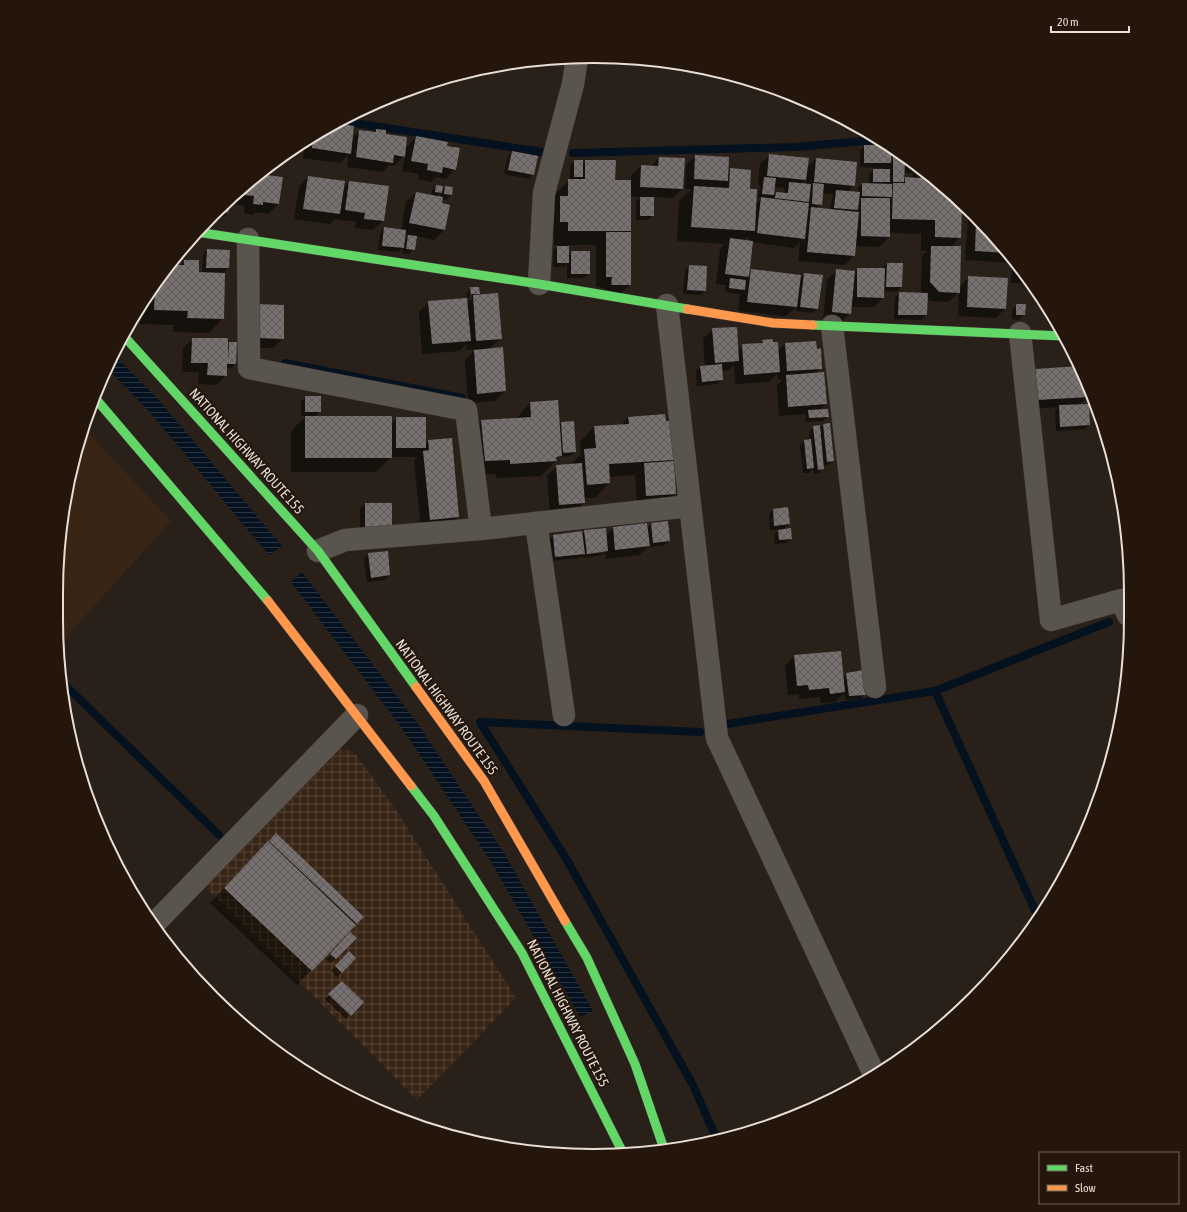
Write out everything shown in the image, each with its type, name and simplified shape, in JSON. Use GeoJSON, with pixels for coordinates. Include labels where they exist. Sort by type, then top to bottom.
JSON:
{"type":"FeatureCollection","features":[{"type":"Feature","properties":{"kind":"main road"},"geometry":{"type":"LineString","coordinates":[[205,233],[539,284],[773,323],[1057,336]]}},
{"type":"Feature","properties":{"kind":"main road","name":"NATIONAL HIGHWAY ROUTE 155"},"geometry":{"type":"LineString","coordinates":[[128,340],[318,551],[484,781],[587,958],[635,1064],[662,1144]]}},
{"type":"Feature","properties":{"kind":"main road","name":"NATIONAL HIGHWAY ROUTE 155"},"geometry":{"type":"LineString","coordinates":[[99,402],[282,617],[434,816],[522,953],[621,1148]]}},
{"type":"Feature","properties":{"kind":"street"},"geometry":{"type":"LineString","coordinates":[[539,284],[544,193],[573,84],[576,64]]}},
{"type":"Feature","properties":{"kind":"street"},"geometry":{"type":"LineString","coordinates":[[248,240],[249,368],[466,410],[481,529]]}},
{"type":"Feature","properties":{"kind":"street"},"geometry":{"type":"LineString","coordinates":[[667,305],[717,738],[872,1070]]}},
{"type":"Feature","properties":{"kind":"street"},"geometry":{"type":"LineString","coordinates":[[832,326],[875,687]]}},
{"type":"Feature","properties":{"kind":"street"},"geometry":{"type":"LineString","coordinates":[[1020,333],[1051,620],[1121,600],[1124,606]]}},
{"type":"Feature","properties":{"kind":"street"},"geometry":{"type":"LineString","coordinates":[[318,551],[345,540],[481,529],[690,506]]}},
{"type":"Feature","properties":{"kind":"street"},"geometry":{"type":"LineString","coordinates":[[536,523],[564,715]]}},
{"type":"Feature","properties":{"kind":"street"},"geometry":{"type":"LineString","coordinates":[[158,920],[357,715]]}},
{"type":"Feature","properties":{"kind":"shaded area"},"geometry":{"type":"Polygon","coordinates":[[[88,432],[171,521],[64,640],[64,559],[68,524],[73,490],[88,432]]]}},
{"type":"Feature","properties":{"kind":"shaded area"},"geometry":{"type":"Polygon","coordinates":[[[335,747],[354,752],[394,807],[516,998],[417,1100],[203,885],[335,747]]]}},
{"type":"Feature","properties":{"kind":"water"},"geometry":{"type":"Polygon","coordinates":[[[118,359],[156,397],[282,546],[269,555],[148,410],[111,373],[118,359]]]}},
{"type":"Feature","properties":{"kind":"water"},"geometry":{"type":"Polygon","coordinates":[[[302,572],[415,720],[504,853],[593,1011],[580,1017],[490,860],[401,727],[291,582],[302,572]]]}},
{"type":"Feature","properties":{"kind":"building"},"geometry":{"type":"Polygon","coordinates":[[[346,125],[354,126],[351,154],[312,148],[313,144],[328,134],[346,125]]]}},
{"type":"Feature","properties":{"kind":"building"},"geometry":{"type":"Polygon","coordinates":[[[376,129],[386,130],[386,134],[407,137],[405,157],[394,155],[393,163],[356,157],[359,130],[376,132],[376,129]]]}},
{"type":"Feature","properties":{"kind":"building"},"geometry":{"type":"Polygon","coordinates":[[[416,136],[448,142],[447,146],[460,148],[456,170],[443,167],[442,173],[427,170],[428,164],[411,161],[416,136]]]}},
{"type":"Feature","properties":{"kind":"building"},"geometry":{"type":"Polygon","coordinates":[[[864,145],[877,145],[892,155],[891,163],[864,163],[864,145]]]}},
{"type":"Feature","properties":{"kind":"building"},"geometry":{"type":"Polygon","coordinates":[[[512,151],[538,156],[534,175],[508,170],[512,151]]]}},
{"type":"Feature","properties":{"kind":"building"},"geometry":{"type":"Polygon","coordinates":[[[769,154],[809,158],[806,180],[767,176],[769,154]]]}},
{"type":"Feature","properties":{"kind":"building"},"geometry":{"type":"Polygon","coordinates":[[[695,155],[729,157],[728,181],[694,179],[695,155]]]}},
{"type":"Feature","properties":{"kind":"building"},"geometry":{"type":"Polygon","coordinates":[[[893,156],[905,165],[904,182],[893,182],[893,156]]]}},
{"type":"Feature","properties":{"kind":"building"},"geometry":{"type":"Polygon","coordinates":[[[659,157],[685,158],[683,189],[640,187],[641,165],[658,166],[659,157]]]}},
{"type":"Feature","properties":{"kind":"building"},"geometry":{"type":"Polygon","coordinates":[[[816,158],[857,162],[855,186],[814,182],[816,158]]]}},
{"type":"Feature","properties":{"kind":"building"},"geometry":{"type":"Polygon","coordinates":[[[574,160],[583,160],[583,177],[574,177],[574,160]]]}},
{"type":"Feature","properties":{"kind":"building"},"geometry":{"type":"Polygon","coordinates":[[[585,160],[616,160],[615,180],[631,180],[631,231],[568,231],[568,222],[560,222],[560,196],[568,196],[568,179],[585,179],[585,160]]]}},
{"type":"Feature","properties":{"kind":"building"},"geometry":{"type":"Polygon","coordinates":[[[730,168],[751,170],[750,189],[757,189],[755,231],[691,227],[694,186],[729,188],[730,168]]]}},
{"type":"Feature","properties":{"kind":"building"},"geometry":{"type":"Polygon","coordinates":[[[873,169],[890,169],[890,182],[873,182],[873,169]]]}},
{"type":"Feature","properties":{"kind":"building"},"geometry":{"type":"Polygon","coordinates":[[[268,175],[283,177],[279,204],[263,202],[263,205],[253,204],[254,196],[244,195],[268,175]]]}},
{"type":"Feature","properties":{"kind":"building"},"geometry":{"type":"Polygon","coordinates":[[[308,176],[345,181],[340,214],[303,209],[308,176]]]}},
{"type":"Feature","properties":{"kind":"building"},"geometry":{"type":"Polygon","coordinates":[[[764,177],[776,178],[774,195],[762,194],[764,177]]]}},
{"type":"Feature","properties":{"kind":"building"},"geometry":{"type":"Polygon","coordinates":[[[905,177],[921,178],[962,212],[961,238],[935,237],[935,220],[892,219],[893,183],[905,183],[905,177]]]}},
{"type":"Feature","properties":{"kind":"building"},"geometry":{"type":"Polygon","coordinates":[[[349,181],[389,186],[384,221],[364,219],[365,213],[345,210],[349,181]]]}},
{"type":"Feature","properties":{"kind":"building"},"geometry":{"type":"Polygon","coordinates":[[[789,182],[811,184],[809,202],[775,198],[776,192],[788,193],[789,182]]]}},
{"type":"Feature","properties":{"kind":"building"},"geometry":{"type":"Polygon","coordinates":[[[813,183],[824,184],[822,205],[812,204],[813,183]]]}},
{"type":"Feature","properties":{"kind":"building"},"geometry":{"type":"Polygon","coordinates":[[[862,183],[892,184],[892,197],[862,196],[862,183]]]}},
{"type":"Feature","properties":{"kind":"building"},"geometry":{"type":"Polygon","coordinates":[[[436,185],[443,186],[442,193],[435,192],[436,185]]]}},
{"type":"Feature","properties":{"kind":"building"},"geometry":{"type":"Polygon","coordinates":[[[445,186],[453,187],[452,195],[444,194],[445,186]]]}},
{"type":"Feature","properties":{"kind":"building"},"geometry":{"type":"Polygon","coordinates":[[[836,190],[860,192],[858,210],[834,208],[836,190]]]}},
{"type":"Feature","properties":{"kind":"building"},"geometry":{"type":"Polygon","coordinates":[[[416,192],[443,197],[442,203],[450,205],[445,230],[409,223],[416,192]]]}},
{"type":"Feature","properties":{"kind":"building"},"geometry":{"type":"Polygon","coordinates":[[[640,197],[654,197],[654,216],[640,216],[640,197]]]}},
{"type":"Feature","properties":{"kind":"building"},"geometry":{"type":"Polygon","coordinates":[[[761,197],[809,203],[805,239],[757,233],[761,197]]]}},
{"type":"Feature","properties":{"kind":"building"},"geometry":{"type":"Polygon","coordinates":[[[861,198],[890,198],[890,237],[861,236],[861,198]]]}},
{"type":"Feature","properties":{"kind":"building"},"geometry":{"type":"Polygon","coordinates":[[[811,207],[859,212],[855,256],[807,252],[811,207]]]}},
{"type":"Feature","properties":{"kind":"building"},"geometry":{"type":"Polygon","coordinates":[[[976,226],[999,252],[975,251],[976,226]]]}},
{"type":"Feature","properties":{"kind":"building"},"geometry":{"type":"Polygon","coordinates":[[[384,227],[406,230],[404,248],[382,246],[384,227]]]}},
{"type":"Feature","properties":{"kind":"building"},"geometry":{"type":"Polygon","coordinates":[[[606,232],[631,232],[631,285],[611,285],[612,277],[606,277],[606,232]]]}},
{"type":"Feature","properties":{"kind":"building"},"geometry":{"type":"Polygon","coordinates":[[[408,235],[417,236],[415,250],[406,249],[408,235]]]}},
{"type":"Feature","properties":{"kind":"building"},"geometry":{"type":"Polygon","coordinates":[[[730,238],[753,241],[749,277],[725,274],[730,238]]]}},
{"type":"Feature","properties":{"kind":"building"},"geometry":{"type":"Polygon","coordinates":[[[557,246],[569,246],[569,263],[557,263],[557,246]]]}},
{"type":"Feature","properties":{"kind":"building"},"geometry":{"type":"Polygon","coordinates":[[[931,246],[961,246],[960,293],[939,292],[930,282],[931,246]]]}},
{"type":"Feature","properties":{"kind":"building"},"geometry":{"type":"Polygon","coordinates":[[[207,249],[230,250],[229,268],[206,268],[207,249]]]}},
{"type":"Feature","properties":{"kind":"building"},"geometry":{"type":"Polygon","coordinates":[[[571,251],[590,251],[590,274],[571,274],[571,251]]]}},
{"type":"Feature","properties":{"kind":"building"},"geometry":{"type":"Polygon","coordinates":[[[184,260],[199,260],[199,272],[225,273],[224,319],[187,318],[188,311],[154,310],[155,295],[178,265],[184,265],[184,260]]]}},
{"type":"Feature","properties":{"kind":"building"},"geometry":{"type":"Polygon","coordinates":[[[887,263],[903,263],[902,287],[886,287],[887,263]]]}},
{"type":"Feature","properties":{"kind":"building"},"geometry":{"type":"Polygon","coordinates":[[[689,265],[707,266],[706,291],[687,290],[689,265]]]}},
{"type":"Feature","properties":{"kind":"building"},"geometry":{"type":"Polygon","coordinates":[[[857,268],[885,268],[884,298],[857,297],[857,268]]]}},
{"type":"Feature","properties":{"kind":"building"},"geometry":{"type":"Polygon","coordinates":[[[751,269],[801,275],[797,307],[747,302],[751,269]]]}},
{"type":"Feature","properties":{"kind":"building"},"geometry":{"type":"Polygon","coordinates":[[[836,269],[855,271],[851,314],[832,312],[836,269]]]}},
{"type":"Feature","properties":{"kind":"building"},"geometry":{"type":"Polygon","coordinates":[[[804,273],[823,275],[818,309],[800,307],[804,273]]]}},
{"type":"Feature","properties":{"kind":"building"},"geometry":{"type":"Polygon","coordinates":[[[968,276],[1008,278],[1006,309],[967,307],[968,276]]]}},
{"type":"Feature","properties":{"kind":"building"},"geometry":{"type":"Polygon","coordinates":[[[730,278],[746,280],[745,290],[729,288],[730,278]]]}},
{"type":"Feature","properties":{"kind":"building"},"geometry":{"type":"Polygon","coordinates":[[[470,287],[479,287],[480,294],[471,294],[470,287]]]}},
{"type":"Feature","properties":{"kind":"building"},"geometry":{"type":"Polygon","coordinates":[[[899,292],[928,293],[927,315],[898,315],[899,292]]]}},
{"type":"Feature","properties":{"kind":"building"},"geometry":{"type":"Polygon","coordinates":[[[498,293],[502,339],[476,341],[473,295],[498,293]]]}},
{"type":"Feature","properties":{"kind":"building"},"geometry":{"type":"Polygon","coordinates":[[[467,298],[471,341],[432,344],[428,301],[467,298]]]}},
{"type":"Feature","properties":{"kind":"building"},"geometry":{"type":"Polygon","coordinates":[[[257,304],[284,305],[284,339],[257,338],[257,304]]]}},
{"type":"Feature","properties":{"kind":"building"},"geometry":{"type":"Polygon","coordinates":[[[1016,304],[1026,304],[1025,315],[1016,315],[1016,304]]]}},
{"type":"Feature","properties":{"kind":"building"},"geometry":{"type":"Polygon","coordinates":[[[737,327],[739,361],[715,363],[712,328],[737,327]]]}},
{"type":"Feature","properties":{"kind":"building"},"geometry":{"type":"Polygon","coordinates":[[[192,338],[228,338],[228,360],[229,342],[237,342],[236,364],[227,364],[227,376],[207,375],[208,363],[191,363],[192,338]]]}},
{"type":"Feature","properties":{"kind":"building"},"geometry":{"type":"Polygon","coordinates":[[[773,339],[773,342],[778,342],[780,372],[744,375],[742,344],[763,343],[762,340],[773,339]]]}},
{"type":"Feature","properties":{"kind":"building"},"geometry":{"type":"Polygon","coordinates":[[[816,341],[817,349],[821,348],[822,369],[787,371],[785,343],[816,341]]]}},
{"type":"Feature","properties":{"kind":"building"},"geometry":{"type":"Polygon","coordinates":[[[503,347],[506,391],[477,394],[474,350],[503,347]]]}},
{"type":"Feature","properties":{"kind":"building"},"geometry":{"type":"Polygon","coordinates":[[[722,364],[723,380],[702,382],[700,366],[722,364]]]}},
{"type":"Feature","properties":{"kind":"building"},"geometry":{"type":"Polygon","coordinates":[[[1073,366],[1087,397],[1037,400],[1035,369],[1073,366]]]}},
{"type":"Feature","properties":{"kind":"building"},"geometry":{"type":"Polygon","coordinates":[[[824,372],[827,404],[788,407],[786,375],[824,372]]]}},
{"type":"Feature","properties":{"kind":"building"},"geometry":{"type":"Polygon","coordinates":[[[305,396],[321,396],[321,412],[305,412],[305,396]]]}},
{"type":"Feature","properties":{"kind":"building"},"geometry":{"type":"Polygon","coordinates":[[[558,400],[562,456],[556,457],[557,461],[510,464],[510,460],[485,461],[481,420],[531,417],[530,402],[558,400]]]}},
{"type":"Feature","properties":{"kind":"building"},"geometry":{"type":"Polygon","coordinates":[[[1089,404],[1090,425],[1060,427],[1059,405],[1089,404]]]}},
{"type":"Feature","properties":{"kind":"building"},"geometry":{"type":"Polygon","coordinates":[[[828,409],[829,417],[809,418],[808,410],[828,409]]]}},
{"type":"Feature","properties":{"kind":"building"},"geometry":{"type":"Polygon","coordinates":[[[665,414],[666,421],[672,421],[674,460],[609,464],[610,483],[587,485],[584,449],[596,448],[594,426],[629,424],[628,417],[665,414]]]}},
{"type":"Feature","properties":{"kind":"building"},"geometry":{"type":"Polygon","coordinates":[[[305,416],[392,416],[392,458],[305,458],[305,416]]]}},
{"type":"Feature","properties":{"kind":"building"},"geometry":{"type":"Polygon","coordinates":[[[396,417],[426,417],[426,448],[396,448],[396,417]]]}},
{"type":"Feature","properties":{"kind":"building"},"geometry":{"type":"Polygon","coordinates":[[[574,421],[576,452],[563,453],[561,422],[574,421]]]}},
{"type":"Feature","properties":{"kind":"building"},"geometry":{"type":"Polygon","coordinates":[[[830,423],[834,461],[827,462],[823,424],[830,423]]]}},
{"type":"Feature","properties":{"kind":"building"},"geometry":{"type":"Polygon","coordinates":[[[820,425],[824,469],[818,470],[813,426],[820,425]]]}},
{"type":"Feature","properties":{"kind":"building"},"geometry":{"type":"Polygon","coordinates":[[[452,438],[459,517],[430,520],[423,451],[429,450],[428,440],[452,438]]]}},
{"type":"Feature","properties":{"kind":"building"},"geometry":{"type":"Polygon","coordinates":[[[811,439],[814,468],[807,469],[804,440],[811,439]]]}},
{"type":"Feature","properties":{"kind":"building"},"geometry":{"type":"Polygon","coordinates":[[[674,461],[676,494],[646,496],[644,463],[674,461]]]}},
{"type":"Feature","properties":{"kind":"building"},"geometry":{"type":"Polygon","coordinates":[[[582,463],[585,503],[559,505],[556,465],[582,463]]]}},
{"type":"Feature","properties":{"kind":"building"},"geometry":{"type":"Polygon","coordinates":[[[365,503],[392,503],[392,527],[365,527],[365,503]]]}},
{"type":"Feature","properties":{"kind":"building"},"geometry":{"type":"Polygon","coordinates":[[[788,507],[790,524],[774,526],[773,509],[788,507]]]}},
{"type":"Feature","properties":{"kind":"building"},"geometry":{"type":"Polygon","coordinates":[[[668,521],[670,541],[653,543],[651,523],[668,521]]]}},
{"type":"Feature","properties":{"kind":"building"},"geometry":{"type":"Polygon","coordinates":[[[647,523],[650,546],[615,550],[613,527],[647,523]]]}},
{"type":"Feature","properties":{"kind":"building"},"geometry":{"type":"Polygon","coordinates":[[[606,528],[608,551],[587,554],[584,530],[606,528]]]}},
{"type":"Feature","properties":{"kind":"building"},"geometry":{"type":"Polygon","coordinates":[[[791,528],[792,539],[779,540],[778,530],[791,528]]]}},
{"type":"Feature","properties":{"kind":"building"},"geometry":{"type":"Polygon","coordinates":[[[582,531],[585,554],[555,557],[553,535],[582,531]]]}},
{"type":"Feature","properties":{"kind":"building"},"geometry":{"type":"Polygon","coordinates":[[[388,551],[390,575],[371,578],[368,553],[388,551]]]}},
{"type":"Feature","properties":{"kind":"building"},"geometry":{"type":"Polygon","coordinates":[[[841,651],[845,692],[830,694],[829,688],[809,690],[808,685],[797,686],[794,655],[841,651]]]}},
{"type":"Feature","properties":{"kind":"building"},"geometry":{"type":"Polygon","coordinates":[[[864,670],[866,695],[849,696],[846,673],[864,670]]]}},
{"type":"Feature","properties":{"kind":"building"},"geometry":{"type":"Polygon","coordinates":[[[276,833],[364,917],[357,924],[269,841],[276,833]]]}},
{"type":"Feature","properties":{"kind":"building"},"geometry":{"type":"Polygon","coordinates":[[[268,841],[356,925],[312,971],[224,888],[268,841]]]}},
{"type":"Feature","properties":{"kind":"building"},"geometry":{"type":"Polygon","coordinates":[[[350,932],[357,938],[336,959],[330,954],[350,932]]]}},
{"type":"Feature","properties":{"kind":"building"},"geometry":{"type":"Polygon","coordinates":[[[349,951],[356,958],[342,973],[335,966],[349,951]]]}},
{"type":"Feature","properties":{"kind":"building"},"geometry":{"type":"Polygon","coordinates":[[[342,981],[364,1002],[351,1016],[328,994],[342,981]]]}},
{"type":"Feature","properties":{"kind":"waterway"},"geometry":{"type":"LineString","coordinates":[[350,122],[542,152]]}},
{"type":"Feature","properties":{"kind":"waterway"},"geometry":{"type":"LineString","coordinates":[[573,153],[795,147],[870,141]]}},
{"type":"Feature","properties":{"kind":"waterway"},"geometry":{"type":"LineString","coordinates":[[285,363],[462,398]]}},
{"type":"Feature","properties":{"kind":"waterway"},"geometry":{"type":"LineString","coordinates":[[727,724],[935,691],[1109,622]]}},
{"type":"Feature","properties":{"kind":"waterway"},"geometry":{"type":"LineString","coordinates":[[68,688],[219,835]]}},
{"type":"Feature","properties":{"kind":"waterway"},"geometry":{"type":"LineString","coordinates":[[935,691],[1036,912]]}},
{"type":"Feature","properties":{"kind":"waterway"},"geometry":{"type":"LineString","coordinates":[[700,732],[480,722],[567,860],[693,1085],[715,1135]]}},
{"type":"Feature","properties":{"kind":"traffic: fast"},"geometry":{"type":"LineString","coordinates":[[205,233],[539,284],[687,309]]}},
{"type":"Feature","properties":{"kind":"traffic: fast"},"geometry":{"type":"LineString","coordinates":[[813,325],[1057,336]]}},
{"type":"Feature","properties":{"kind":"traffic: fast"},"geometry":{"type":"LineString","coordinates":[[128,340],[318,551],[416,687]]}},
{"type":"Feature","properties":{"kind":"traffic: fast"},"geometry":{"type":"LineString","coordinates":[[99,402],[268,601]]}},
{"type":"Feature","properties":{"kind":"traffic: fast"},"geometry":{"type":"LineString","coordinates":[[411,786],[434,816],[522,953],[621,1148]]}},
{"type":"Feature","properties":{"kind":"traffic: fast"},"geometry":{"type":"LineString","coordinates":[[565,921],[587,958],[635,1064],[662,1144]]}},
{"type":"Feature","properties":{"kind":"traffic: slow"},"geometry":{"type":"LineString","coordinates":[[687,309],[773,323],[813,325]]}},
{"type":"Feature","properties":{"kind":"traffic: slow"},"geometry":{"type":"LineString","coordinates":[[268,601],[411,786]]}},
{"type":"Feature","properties":{"kind":"traffic: slow"},"geometry":{"type":"LineString","coordinates":[[416,687],[484,781],[565,921]]}}]}
